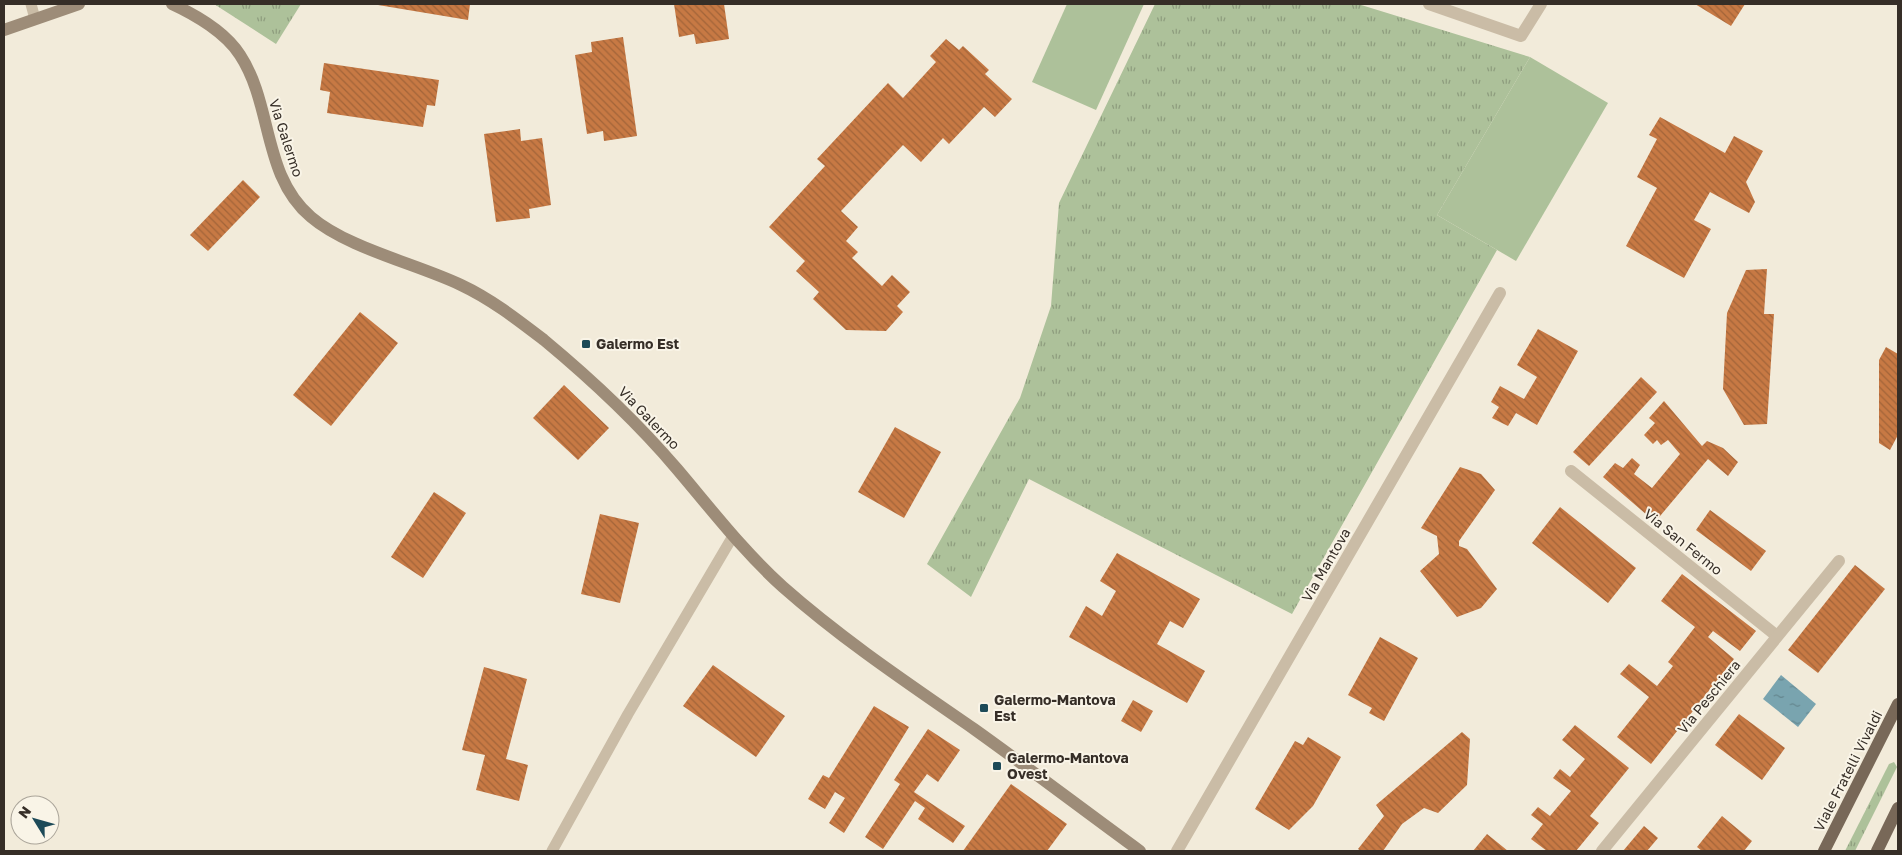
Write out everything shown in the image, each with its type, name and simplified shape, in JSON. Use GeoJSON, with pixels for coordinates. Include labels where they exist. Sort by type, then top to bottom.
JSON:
{"type":"FeatureCollection","features":[{"type":"Feature","properties":{"kind":"main road"},"geometry":{"type":"LineString","coordinates":[[4,30],[79,4]]}},
{"type":"Feature","properties":{"kind":"main road","name":"Via Galermo"},"geometry":{"type":"LineString","coordinates":[[172,4],[222,34],[240,54],[252,78],[277,165],[290,194],[311,217],[338,234],[461,285],[491,301],[542,339],[636,424],[733,536],[782,585],[835,630],[1140,851]]}},
{"type":"Feature","properties":{"kind":"main road","name":"Viale Fratelli Vivaldi"},"geometry":{"type":"LineString","coordinates":[[1824,851],[1898,704]]}},
{"type":"Feature","properties":{"kind":"main road"},"geometry":{"type":"LineString","coordinates":[[1877,851],[1898,808]]}},
{"type":"Feature","properties":{"kind":"street"},"geometry":{"type":"LineString","coordinates":[[1428,4],[1521,36],[1541,4]]}},
{"type":"Feature","properties":{"kind":"street","name":"Via Mantova"},"geometry":{"type":"LineString","coordinates":[[1177,851],[1500,293]]}},
{"type":"Feature","properties":{"kind":"street","name":"Via San Fermo"},"geometry":{"type":"LineString","coordinates":[[1571,471],[1777,636]]}},
{"type":"Feature","properties":{"kind":"street","name":"Via Peschiera"},"geometry":{"type":"LineString","coordinates":[[1602,851],[1839,561]]}},
{"type":"Feature","properties":{"kind":"lane"},"geometry":{"type":"LineString","coordinates":[[31,4],[35,19]]}},
{"type":"Feature","properties":{"kind":"lane"},"geometry":{"type":"LineString","coordinates":[[552,851],[670,640],[733,536]]}},
{"type":"Feature","properties":{"kind":"green space"},"geometry":{"type":"Polygon","coordinates":[[[214,4],[301,4],[276,44],[214,4]]]}},
{"type":"Feature","properties":{"kind":"green space"},"geometry":{"type":"Polygon","coordinates":[[[1067,4],[1144,4],[1096,110],[1032,82],[1067,4]]]}},
{"type":"Feature","properties":{"kind":"green space"},"geometry":{"type":"Polygon","coordinates":[[[1155,4],[1358,4],[1530,57],[1437,215],[1497,250],[1292,614],[1029,479],[971,597],[927,564],[1020,398],[1051,306],[1059,203],[1155,4]]]}},
{"type":"Feature","properties":{"kind":"green space"},"geometry":{"type":"Polygon","coordinates":[[[1530,57],[1608,103],[1516,261],[1437,215],[1530,57]]]}},
{"type":"Feature","properties":{"kind":"green space"},"geometry":{"type":"Polygon","coordinates":[[[1894,762],[1897,767],[1855,851],[1845,851],[1889,764],[1894,762]]]}},
{"type":"Feature","properties":{"kind":"water"},"geometry":{"type":"Polygon","coordinates":[[[1781,675],[1816,704],[1798,727],[1763,699],[1781,675]]]}},
{"type":"Feature","properties":{"kind":"building"},"geometry":{"type":"Polygon","coordinates":[[[372,4],[470,4],[468,20],[372,4]]]}},
{"type":"Feature","properties":{"kind":"building"},"geometry":{"type":"Polygon","coordinates":[[[674,4],[724,4],[729,39],[696,44],[694,34],[679,37],[674,4]]]}},
{"type":"Feature","properties":{"kind":"building"},"geometry":{"type":"Polygon","coordinates":[[[1695,4],[1745,4],[1731,26],[1695,4]]]}},
{"type":"Feature","properties":{"kind":"building"},"geometry":{"type":"Polygon","coordinates":[[[623,37],[637,136],[604,141],[603,131],[587,134],[575,55],[592,52],[591,42],[623,37]]]}},
{"type":"Feature","properties":{"kind":"building"},"geometry":{"type":"Polygon","coordinates":[[[946,39],[959,50],[963,46],[989,70],[985,74],[1012,99],[995,117],[984,107],[949,144],[943,138],[921,162],[903,145],[841,211],[858,227],[846,241],[858,252],[852,258],[882,286],[892,275],[910,292],[897,306],[903,312],[886,331],[846,330],[813,299],[819,292],[796,271],[805,261],[769,227],[825,166],[817,159],[888,83],[903,98],[936,62],[930,56],[946,39]]]}},
{"type":"Feature","properties":{"kind":"building"},"geometry":{"type":"Polygon","coordinates":[[[324,63],[439,80],[435,106],[427,105],[423,127],[327,113],[330,92],[320,90],[324,63]]]}},
{"type":"Feature","properties":{"kind":"building"},"geometry":{"type":"Polygon","coordinates":[[[1660,117],[1725,153],[1734,136],[1763,151],[1746,182],[1755,202],[1749,213],[1710,192],[1694,220],[1711,229],[1684,278],[1626,246],[1657,188],[1637,177],[1657,139],[1649,135],[1660,117]]]}},
{"type":"Feature","properties":{"kind":"building"},"geometry":{"type":"Polygon","coordinates":[[[520,129],[521,141],[542,138],[551,205],[529,209],[530,218],[496,222],[484,134],[520,129]]]}},
{"type":"Feature","properties":{"kind":"building"},"geometry":{"type":"Polygon","coordinates":[[[243,180],[260,197],[208,251],[190,235],[243,180]]]}},
{"type":"Feature","properties":{"kind":"building"},"geometry":{"type":"Polygon","coordinates":[[[1767,269],[1764,314],[1774,314],[1767,424],[1744,425],[1723,389],[1727,313],[1746,270],[1767,269]]]}},
{"type":"Feature","properties":{"kind":"building"},"geometry":{"type":"Polygon","coordinates":[[[360,312],[398,343],[331,426],[293,395],[360,312]]]}},
{"type":"Feature","properties":{"kind":"building"},"geometry":{"type":"Polygon","coordinates":[[[1538,329],[1578,351],[1537,425],[1516,413],[1508,426],[1492,418],[1499,407],[1491,402],[1500,386],[1524,399],[1537,377],[1517,365],[1538,329]]]}},
{"type":"Feature","properties":{"kind":"building"},"geometry":{"type":"Polygon","coordinates":[[[1886,347],[1898,354],[1898,435],[1890,450],[1879,443],[1879,360],[1886,347]]]}},
{"type":"Feature","properties":{"kind":"building"},"geometry":{"type":"Polygon","coordinates":[[[1641,377],[1657,392],[1589,466],[1573,452],[1641,377]]]}},
{"type":"Feature","properties":{"kind":"building"},"geometry":{"type":"Polygon","coordinates":[[[564,385],[609,428],[578,460],[533,418],[564,385]]]}},
{"type":"Feature","properties":{"kind":"building"},"geometry":{"type":"Polygon","coordinates":[[[1664,401],[1702,446],[1707,441],[1723,448],[1738,462],[1728,476],[1708,459],[1655,522],[1603,477],[1615,463],[1623,468],[1632,458],[1640,465],[1634,474],[1652,488],[1680,454],[1668,440],[1661,445],[1657,440],[1653,444],[1644,435],[1655,423],[1649,418],[1664,401]]]}},
{"type":"Feature","properties":{"kind":"building"},"geometry":{"type":"Polygon","coordinates":[[[895,427],[941,452],[904,518],[858,492],[895,427]]]}},
{"type":"Feature","properties":{"kind":"building"},"geometry":{"type":"Polygon","coordinates":[[[1460,467],[1481,474],[1495,490],[1459,541],[1459,546],[1467,549],[1497,589],[1481,608],[1457,617],[1420,571],[1439,554],[1437,536],[1421,528],[1460,467]]]}},
{"type":"Feature","properties":{"kind":"building"},"geometry":{"type":"Polygon","coordinates":[[[434,492],[466,513],[423,578],[391,557],[434,492]]]}},
{"type":"Feature","properties":{"kind":"building"},"geometry":{"type":"Polygon","coordinates":[[[1560,507],[1636,568],[1608,603],[1532,543],[1560,507]]]}},
{"type":"Feature","properties":{"kind":"building"},"geometry":{"type":"Polygon","coordinates":[[[1710,510],[1766,551],[1751,571],[1696,530],[1710,510]]]}},
{"type":"Feature","properties":{"kind":"building"},"geometry":{"type":"Polygon","coordinates":[[[600,514],[639,523],[620,603],[581,594],[600,514]]]}},
{"type":"Feature","properties":{"kind":"building"},"geometry":{"type":"Polygon","coordinates":[[[1117,553],[1200,599],[1183,628],[1170,621],[1157,644],[1205,671],[1187,703],[1069,637],[1086,606],[1102,616],[1116,591],[1100,581],[1117,553]]]}},
{"type":"Feature","properties":{"kind":"building"},"geometry":{"type":"Polygon","coordinates":[[[1855,565],[1885,589],[1818,673],[1788,650],[1855,565]]]}},
{"type":"Feature","properties":{"kind":"building"},"geometry":{"type":"Polygon","coordinates":[[[1682,574],[1756,631],[1740,651],[1713,631],[1708,637],[1734,659],[1651,764],[1617,737],[1649,697],[1620,674],[1629,664],[1657,686],[1673,666],[1668,662],[1695,627],[1661,601],[1682,574]]]}},
{"type":"Feature","properties":{"kind":"building"},"geometry":{"type":"Polygon","coordinates":[[[1380,637],[1418,658],[1384,721],[1369,713],[1372,708],[1348,695],[1380,637]]]}},
{"type":"Feature","properties":{"kind":"building"},"geometry":{"type":"Polygon","coordinates":[[[713,665],[785,716],[756,757],[683,706],[713,665]]]}},
{"type":"Feature","properties":{"kind":"building"},"geometry":{"type":"Polygon","coordinates":[[[484,667],[527,679],[506,759],[528,765],[519,801],[476,790],[485,755],[462,750],[484,667]]]}},
{"type":"Feature","properties":{"kind":"building"},"geometry":{"type":"Polygon","coordinates":[[[1133,700],[1153,711],[1141,732],[1121,721],[1133,700]]]}},
{"type":"Feature","properties":{"kind":"building"},"geometry":{"type":"Polygon","coordinates":[[[874,706],[909,727],[844,833],[829,823],[845,798],[835,792],[825,809],[808,799],[823,775],[829,778],[874,706]]]}},
{"type":"Feature","properties":{"kind":"building"},"geometry":{"type":"Polygon","coordinates":[[[1739,714],[1785,748],[1762,780],[1715,745],[1739,714]]]}},
{"type":"Feature","properties":{"kind":"building"},"geometry":{"type":"Polygon","coordinates":[[[1575,725],[1629,768],[1590,816],[1599,823],[1576,851],[1547,851],[1531,839],[1543,824],[1531,815],[1538,807],[1550,816],[1571,791],[1553,778],[1560,769],[1570,777],[1585,759],[1562,740],[1575,725]]]}},
{"type":"Feature","properties":{"kind":"building"},"geometry":{"type":"Polygon","coordinates":[[[928,729],[960,750],[938,782],[927,774],[914,792],[965,826],[953,843],[918,819],[925,808],[915,801],[883,849],[865,837],[900,784],[894,780],[928,729]]]}},
{"type":"Feature","properties":{"kind":"building"},"geometry":{"type":"Polygon","coordinates":[[[1462,732],[1470,739],[1467,785],[1438,813],[1424,808],[1402,824],[1383,851],[1361,851],[1358,849],[1384,816],[1376,805],[1462,732]]]}},
{"type":"Feature","properties":{"kind":"building"},"geometry":{"type":"Polygon","coordinates":[[[1308,737],[1341,757],[1313,806],[1289,830],[1255,809],[1295,741],[1303,745],[1308,737]]]}},
{"type":"Feature","properties":{"kind":"building"},"geometry":{"type":"Polygon","coordinates":[[[1011,784],[1067,824],[1047,851],[963,851],[1011,784]]]}},
{"type":"Feature","properties":{"kind":"building"},"geometry":{"type":"Polygon","coordinates":[[[1722,816],[1752,841],[1744,851],[1702,851],[1697,847],[1722,816]]]}},
{"type":"Feature","properties":{"kind":"building"},"geometry":{"type":"Polygon","coordinates":[[[1644,826],[1658,838],[1647,851],[1623,851],[1644,826]]]}},
{"type":"Feature","properties":{"kind":"building"},"geometry":{"type":"Polygon","coordinates":[[[1487,834],[1508,851],[1473,851],[1487,834]]]}},
{"type":"Feature","properties":{"kind":"place","name":"Galermo Est"},"geometry":{"type":"Point","coordinates":[586,344]}},
{"type":"Feature","properties":{"kind":"place","name":"Galermo-Mantova Est"},"geometry":{"type":"Point","coordinates":[984,708]}},
{"type":"Feature","properties":{"kind":"place","name":"Galermo-Mantova Ovest"},"geometry":{"type":"Point","coordinates":[997,766]}}]}
